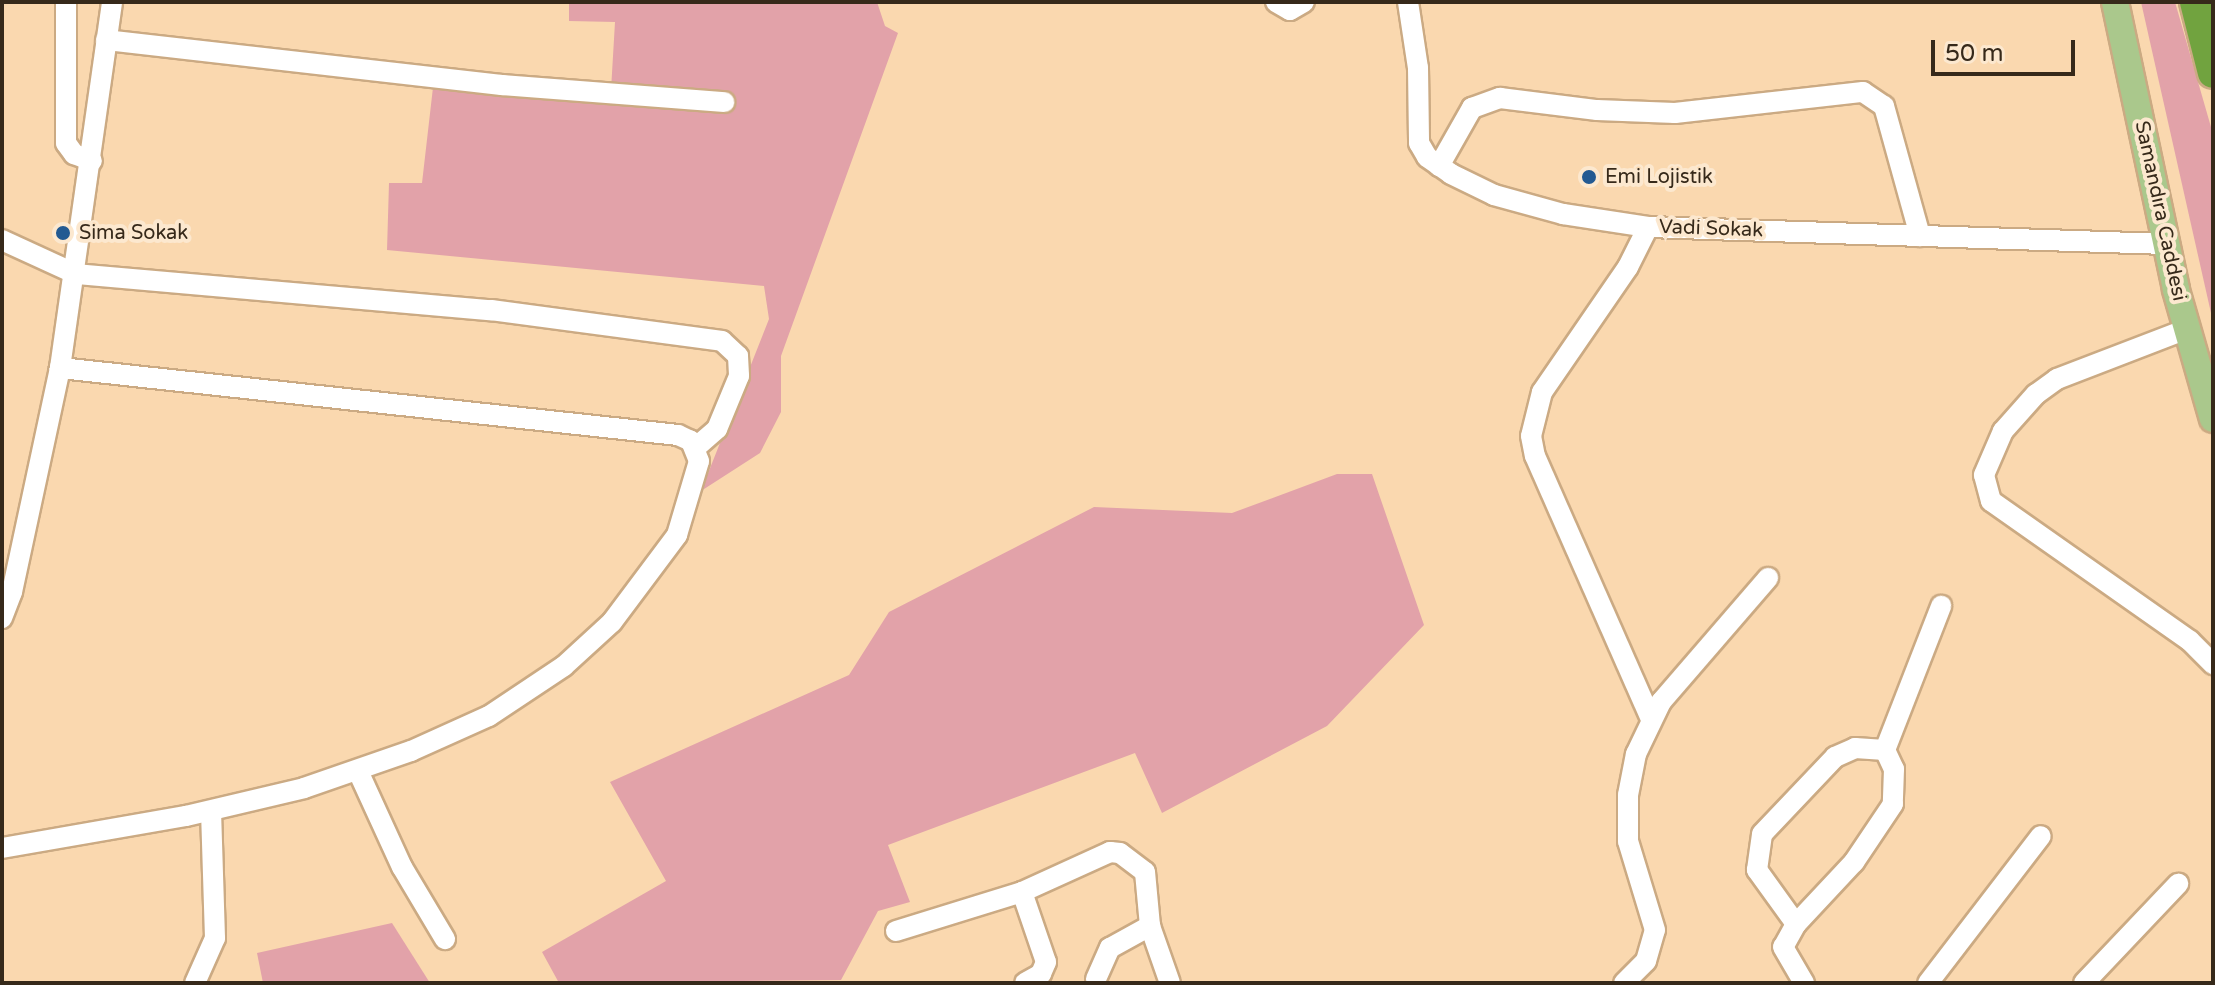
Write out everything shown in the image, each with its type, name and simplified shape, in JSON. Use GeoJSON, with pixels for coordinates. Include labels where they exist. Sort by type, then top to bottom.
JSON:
{"type":"FeatureCollection","features":[{"type":"Feature","properties":{"kind":"highway"},"geometry":{"type":"LineString","coordinates":[[2195,2],[2213,73]]}},
{"type":"Feature","properties":{"kind":"main road","name":"Samandıra Caddesi"},"geometry":{"type":"LineString","coordinates":[[2115,2],[2167,244],[2213,419]]}},
{"type":"Feature","properties":{"kind":"street"},"geometry":{"type":"LineString","coordinates":[[66,2],[66,143],[79,158],[92,161]]}},
{"type":"Feature","properties":{"kind":"street"},"geometry":{"type":"LineString","coordinates":[[2,618],[12,592],[60,368],[76,274],[112,2]]}},
{"type":"Feature","properties":{"kind":"street"},"geometry":{"type":"LineString","coordinates":[[1276,2],[1290,10],[1304,2]]}},
{"type":"Feature","properties":{"kind":"street","name":"Vadi Sokak"},"geometry":{"type":"LineString","coordinates":[[1408,2],[1418,68],[1417,134],[1427,157],[1494,195],[1563,214],[1648,227],[2167,244]]}},
{"type":"Feature","properties":{"kind":"street"},"geometry":{"type":"LineString","coordinates":[[106,40],[516,86],[724,102]]}},
{"type":"Feature","properties":{"kind":"street"},"geometry":{"type":"LineString","coordinates":[[1439,166],[1472,108],[1500,98],[1597,110],[1675,113],[1863,92],[1884,106],[1920,236]]}},
{"type":"Feature","properties":{"kind":"street"},"geometry":{"type":"LineString","coordinates":[[1648,227],[1628,267],[1542,392],[1531,436],[1535,456],[1651,719]]}},
{"type":"Feature","properties":{"kind":"street"},"geometry":{"type":"LineString","coordinates":[[2,240],[76,274],[491,310],[722,341],[738,356],[739,376],[717,429],[696,447]]}},
{"type":"Feature","properties":{"kind":"street"},"geometry":{"type":"LineString","coordinates":[[2187,329],[2057,379],[2036,394],[2003,431],[1984,475],[1991,501],[2190,641],[2213,664]]}},
{"type":"Feature","properties":{"kind":"street"},"geometry":{"type":"LineString","coordinates":[[2,848],[211,811],[358,771],[489,716],[589,645],[677,535],[699,461],[696,447],[678,435],[60,368]]}},
{"type":"Feature","properties":{"kind":"street"},"geometry":{"type":"LineString","coordinates":[[1624,983],[1646,961],[1655,940],[1654,920],[1628,841],[1631,773],[1651,719],[1768,578]]}},
{"type":"Feature","properties":{"kind":"street"},"geometry":{"type":"LineString","coordinates":[[1804,983],[1783,947],[1796,924],[1854,862],[1893,804],[1894,769],[1885,750],[1941,606]]}},
{"type":"Feature","properties":{"kind":"street"},"geometry":{"type":"LineString","coordinates":[[1796,924],[1757,870],[1762,834],[1835,757],[1855,748],[1885,750]]}},
{"type":"Feature","properties":{"kind":"street"},"geometry":{"type":"LineString","coordinates":[[358,771],[402,867],[445,939]]}},
{"type":"Feature","properties":{"kind":"street"},"geometry":{"type":"LineString","coordinates":[[195,983],[215,938],[211,811]]}},
{"type":"Feature","properties":{"kind":"street"},"geometry":{"type":"LineString","coordinates":[[1928,983],[2041,836]]}},
{"type":"Feature","properties":{"kind":"street"},"geometry":{"type":"LineString","coordinates":[[896,931],[1022,892],[1110,852],[1120,853],[1145,872],[1150,926],[1170,983]]}},
{"type":"Feature","properties":{"kind":"street"},"geometry":{"type":"LineString","coordinates":[[2084,983],[2178,884]]}},
{"type":"Feature","properties":{"kind":"street"},"geometry":{"type":"LineString","coordinates":[[1022,892],[1046,962],[1041,974],[1025,983]]}},
{"type":"Feature","properties":{"kind":"street"},"geometry":{"type":"LineString","coordinates":[[1096,979],[1110,948],[1150,926]]}},
{"type":"Feature","properties":{"kind":"shaded area"},"geometry":{"type":"Polygon","coordinates":[[[569,2],[877,2],[885,26],[898,33],[781,356],[781,412],[760,453],[701,491],[769,319],[764,286],[387,250],[389,183],[422,183],[435,70],[611,90],[615,22],[569,21],[569,2]]]}},
{"type":"Feature","properties":{"kind":"shaded area"},"geometry":{"type":"Polygon","coordinates":[[[2141,2],[2175,2],[2213,134],[2213,322],[2141,2]]]}},
{"type":"Feature","properties":{"kind":"shaded area"},"geometry":{"type":"Polygon","coordinates":[[[1337,474],[1372,474],[1424,625],[1327,726],[1162,813],[1135,753],[888,845],[910,902],[878,911],[841,980],[559,983],[542,952],[666,881],[610,782],[849,675],[889,612],[1094,507],[1232,513],[1337,474]]]}},
{"type":"Feature","properties":{"kind":"shaded area"},"geometry":{"type":"Polygon","coordinates":[[[392,923],[430,983],[263,983],[257,953],[392,923]]]}},
{"type":"Feature","properties":{"kind":"place","name":"Emi Lojistik"},"geometry":{"type":"Point","coordinates":[1589,177]}},
{"type":"Feature","properties":{"kind":"place","name":"Sima Sokak"},"geometry":{"type":"Point","coordinates":[63,233]}}]}
